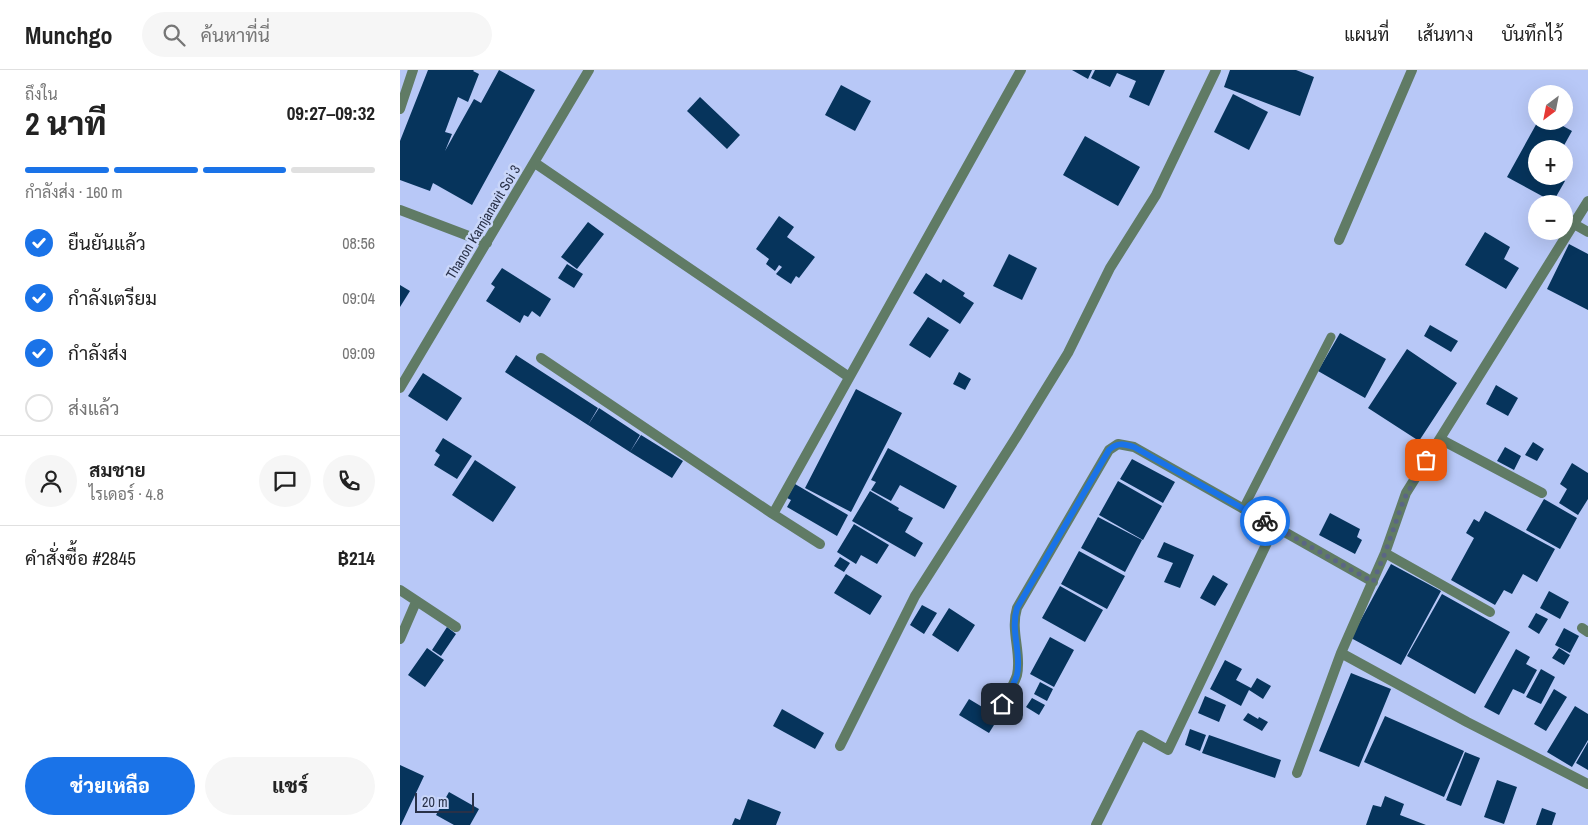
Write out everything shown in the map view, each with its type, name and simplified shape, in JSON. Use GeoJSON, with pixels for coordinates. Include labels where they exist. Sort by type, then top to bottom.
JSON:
{"type":"FeatureCollection","features":[{"type":"Feature","properties":{"kind":"street"},"geometry":{"type":"LineString","coordinates":[[400,109],[413,70]]}},
{"type":"Feature","properties":{"kind":"street","name":"Thanon Karnjanavit Soi 3"},"geometry":{"type":"LineString","coordinates":[[400,388],[589,70]]}},
{"type":"Feature","properties":{"kind":"street"},"geometry":{"type":"LineString","coordinates":[[773,514],[1021,70]]}},
{"type":"Feature","properties":{"kind":"street"},"geometry":{"type":"LineString","coordinates":[[840,746],[915,596],[1068,353],[1110,268],[1156,195],[1216,70]]}},
{"type":"Feature","properties":{"kind":"street"},"geometry":{"type":"LineString","coordinates":[[1339,240],[1412,70]]}},
{"type":"Feature","properties":{"kind":"street"},"geometry":{"type":"LineString","coordinates":[[535,162],[849,377]]}},
{"type":"Feature","properties":{"kind":"street"},"geometry":{"type":"LineString","coordinates":[[1297,773],[1341,653],[1373,582],[1412,482],[1588,201]]}},
{"type":"Feature","properties":{"kind":"street"},"geometry":{"type":"LineString","coordinates":[[400,210],[486,244]]}},
{"type":"Feature","properties":{"kind":"street"},"geometry":{"type":"LineString","coordinates":[[1574,224],[1588,232]]}},
{"type":"Feature","properties":{"kind":"street"},"geometry":{"type":"LineString","coordinates":[[541,358],[820,544]]}},
{"type":"Feature","properties":{"kind":"street"},"geometry":{"type":"LineString","coordinates":[[1440,438],[1542,493]]}},
{"type":"Feature","properties":{"kind":"street"},"geometry":{"type":"LineString","coordinates":[[1002,704],[1017,676],[1018,666],[1014,622],[1017,608],[1111,448],[1121,444],[1134,447],[1373,582]]}},
{"type":"Feature","properties":{"kind":"street"},"geometry":{"type":"LineString","coordinates":[[1096,825],[1141,735],[1168,750],[1275,526]]}},
{"type":"Feature","properties":{"kind":"street"},"geometry":{"type":"LineString","coordinates":[[1385,553],[1490,612]]}},
{"type":"Feature","properties":{"kind":"street"},"geometry":{"type":"LineString","coordinates":[[400,590],[456,627]]}},
{"type":"Feature","properties":{"kind":"street"},"geometry":{"type":"LineString","coordinates":[[400,639],[416,602]]}},
{"type":"Feature","properties":{"kind":"street"},"geometry":{"type":"LineString","coordinates":[[1341,653],[1467,722],[1588,784]]}},
{"type":"Feature","properties":{"kind":"lane"},"geometry":{"type":"LineString","coordinates":[[1243,510],[1331,337]]}},
{"type":"Feature","properties":{"kind":"building"},"geometry":{"type":"Polygon","coordinates":[[[428,70],[474,70],[479,74],[468,102],[458,97],[445,132],[452,134],[445,151],[474,99],[481,103],[499,70],[535,90],[472,205],[433,183],[430,191],[400,180],[400,141],[428,70]]]}},
{"type":"Feature","properties":{"kind":"building"},"geometry":{"type":"Polygon","coordinates":[[[1072,70],[1092,70],[1088,79],[1072,70]]]}},
{"type":"Feature","properties":{"kind":"building"},"geometry":{"type":"Polygon","coordinates":[[[1095,70],[1165,70],[1149,106],[1129,97],[1136,81],[1117,73],[1110,87],[1091,78],[1095,70]]]}},
{"type":"Feature","properties":{"kind":"building"},"geometry":{"type":"Polygon","coordinates":[[[1230,70],[1296,70],[1314,77],[1300,116],[1224,87],[1230,70]]]}},
{"type":"Feature","properties":{"kind":"building"},"geometry":{"type":"Polygon","coordinates":[[[841,85],[871,101],[855,131],[825,115],[841,85]]]}},
{"type":"Feature","properties":{"kind":"building"},"geometry":{"type":"Polygon","coordinates":[[[1233,94],[1268,112],[1249,150],[1214,132],[1233,94]]]}},
{"type":"Feature","properties":{"kind":"building"},"geometry":{"type":"Polygon","coordinates":[[[700,97],[740,135],[727,149],[687,111],[700,97]]]}},
{"type":"Feature","properties":{"kind":"building"},"geometry":{"type":"Polygon","coordinates":[[[1533,130],[1572,131],[1567,140],[1528,140],[1528,185],[1563,185],[1557,195],[1540,195],[1507,177],[1533,130]]]}},
{"type":"Feature","properties":{"kind":"building"},"geometry":{"type":"Polygon","coordinates":[[[1085,136],[1140,167],[1118,206],[1063,175],[1085,136]]]}},
{"type":"Feature","properties":{"kind":"building"},"geometry":{"type":"Polygon","coordinates":[[[779,216],[794,227],[787,237],[815,257],[799,278],[796,276],[791,284],[776,274],[782,267],[779,265],[775,271],[766,264],[769,259],[756,249],[779,216]]]}},
{"type":"Feature","properties":{"kind":"building"},"geometry":{"type":"Polygon","coordinates":[[[588,222],[604,234],[577,269],[561,257],[588,222]]]}},
{"type":"Feature","properties":{"kind":"building"},"geometry":{"type":"Polygon","coordinates":[[[1485,232],[1510,247],[1504,259],[1519,268],[1506,289],[1465,265],[1485,232]]]}},
{"type":"Feature","properties":{"kind":"building"},"geometry":{"type":"Polygon","coordinates":[[[1569,244],[1588,254],[1588,310],[1547,289],[1569,244]]]}},
{"type":"Feature","properties":{"kind":"building"},"geometry":{"type":"Polygon","coordinates":[[[1009,254],[1037,268],[1022,300],[993,286],[1009,254]]]}},
{"type":"Feature","properties":{"kind":"building"},"geometry":{"type":"Polygon","coordinates":[[[567,264],[583,274],[574,288],[558,278],[567,264]]]}},
{"type":"Feature","properties":{"kind":"building"},"geometry":{"type":"Polygon","coordinates":[[[502,268],[551,299],[540,317],[532,311],[528,317],[524,315],[520,323],[486,301],[495,287],[491,284],[502,268]]]}},
{"type":"Feature","properties":{"kind":"building"},"geometry":{"type":"Polygon","coordinates":[[[926,273],[941,283],[943,279],[965,293],[963,296],[974,303],[960,324],[913,293],[926,273]]]}},
{"type":"Feature","properties":{"kind":"building"},"geometry":{"type":"Polygon","coordinates":[[[400,285],[410,291],[400,307],[400,285]]]}},
{"type":"Feature","properties":{"kind":"building"},"geometry":{"type":"Polygon","coordinates":[[[928,317],[949,330],[930,358],[909,345],[928,317]]]}},
{"type":"Feature","properties":{"kind":"building"},"geometry":{"type":"Polygon","coordinates":[[[1430,325],[1458,341],[1451,352],[1424,336],[1430,325]]]}},
{"type":"Feature","properties":{"kind":"building"},"geometry":{"type":"Polygon","coordinates":[[[1340,333],[1386,359],[1365,398],[1318,371],[1340,333]]]}},
{"type":"Feature","properties":{"kind":"building"},"geometry":{"type":"Polygon","coordinates":[[[1407,349],[1457,383],[1419,441],[1368,408],[1407,349]]]}},
{"type":"Feature","properties":{"kind":"building"},"geometry":{"type":"Polygon","coordinates":[[[516,355],[598,408],[588,425],[505,372],[516,355]]]}},
{"type":"Feature","properties":{"kind":"building"},"geometry":{"type":"Polygon","coordinates":[[[959,372],[971,379],[965,390],[953,384],[959,372]]]}},
{"type":"Feature","properties":{"kind":"building"},"geometry":{"type":"Polygon","coordinates":[[[423,373],[462,398],[447,421],[408,396],[423,373]]]}},
{"type":"Feature","properties":{"kind":"building"},"geometry":{"type":"Polygon","coordinates":[[[1496,385],[1518,398],[1508,416],[1486,404],[1496,385]]]}},
{"type":"Feature","properties":{"kind":"building"},"geometry":{"type":"Polygon","coordinates":[[[856,389],[902,413],[851,512],[805,488],[856,389]]]}},
{"type":"Feature","properties":{"kind":"building"},"geometry":{"type":"Polygon","coordinates":[[[599,408],[640,435],[630,452],[588,425],[599,408]]]}},
{"type":"Feature","properties":{"kind":"building"},"geometry":{"type":"Polygon","coordinates":[[[641,435],[683,461],[672,478],[630,452],[641,435]]]}},
{"type":"Feature","properties":{"kind":"building"},"geometry":{"type":"Polygon","coordinates":[[[443,438],[472,456],[457,479],[434,465],[440,455],[435,451],[443,438]]]}},
{"type":"Feature","properties":{"kind":"building"},"geometry":{"type":"Polygon","coordinates":[[[1533,442],[1544,449],[1537,461],[1525,455],[1533,442]]]}},
{"type":"Feature","properties":{"kind":"building"},"geometry":{"type":"Polygon","coordinates":[[[1505,447],[1521,456],[1514,470],[1497,461],[1505,447]]]}},
{"type":"Feature","properties":{"kind":"building"},"geometry":{"type":"Polygon","coordinates":[[[888,448],[957,486],[944,509],[900,485],[891,501],[871,490],[876,482],[871,480],[888,448]]]}},
{"type":"Feature","properties":{"kind":"building"},"geometry":{"type":"Polygon","coordinates":[[[1132,459],[1175,482],[1163,503],[1120,479],[1132,459]]]}},
{"type":"Feature","properties":{"kind":"building"},"geometry":{"type":"Polygon","coordinates":[[[475,460],[516,487],[493,522],[452,495],[475,460]]]}},
{"type":"Feature","properties":{"kind":"building"},"geometry":{"type":"Polygon","coordinates":[[[1572,463],[1588,473],[1588,499],[1578,515],[1559,503],[1567,489],[1560,484],[1572,463]]]}},
{"type":"Feature","properties":{"kind":"building"},"geometry":{"type":"Polygon","coordinates":[[[1118,481],[1162,506],[1143,540],[1099,515],[1118,481]]]}},
{"type":"Feature","properties":{"kind":"building"},"geometry":{"type":"Polygon","coordinates":[[[795,484],[848,515],[837,536],[787,507],[791,500],[787,498],[795,484]]]}},
{"type":"Feature","properties":{"kind":"building"},"geometry":{"type":"Polygon","coordinates":[[[870,491],[913,518],[905,532],[923,543],[915,557],[852,521],[870,491]]]}},
{"type":"Feature","properties":{"kind":"building"},"geometry":{"type":"Polygon","coordinates":[[[1544,499],[1577,518],[1560,549],[1526,530],[1544,499]]]}},
{"type":"Feature","properties":{"kind":"building"},"geometry":{"type":"Polygon","coordinates":[[[1485,511],[1555,549],[1537,582],[1523,574],[1512,594],[1504,590],[1495,605],[1451,580],[1474,538],[1466,533],[1474,519],[1479,522],[1485,511]]]}},
{"type":"Feature","properties":{"kind":"building"},"geometry":{"type":"Polygon","coordinates":[[[1330,513],[1360,529],[1357,537],[1362,540],[1355,554],[1319,535],[1330,513]]]}},
{"type":"Feature","properties":{"kind":"building"},"geometry":{"type":"Polygon","coordinates":[[[1098,517],[1142,540],[1125,572],[1081,548],[1098,517]]]}},
{"type":"Feature","properties":{"kind":"building"},"geometry":{"type":"Polygon","coordinates":[[[854,524],[889,545],[877,564],[861,555],[856,564],[837,552],[854,524]]]}},
{"type":"Feature","properties":{"kind":"building"},"geometry":{"type":"Polygon","coordinates":[[[1164,542],[1194,555],[1180,588],[1164,582],[1173,563],[1157,557],[1164,542]]]}},
{"type":"Feature","properties":{"kind":"building"},"geometry":{"type":"Polygon","coordinates":[[[1079,551],[1125,576],[1107,609],[1061,584],[1079,551]]]}},
{"type":"Feature","properties":{"kind":"building"},"geometry":{"type":"Polygon","coordinates":[[[840,557],[850,563],[844,572],[834,566],[840,557]]]}},
{"type":"Feature","properties":{"kind":"building"},"geometry":{"type":"Polygon","coordinates":[[[1391,564],[1441,591],[1401,665],[1351,638],[1391,564]]]}},
{"type":"Feature","properties":{"kind":"building"},"geometry":{"type":"Polygon","coordinates":[[[846,574],[882,596],[870,615],[834,593],[846,574]]]}},
{"type":"Feature","properties":{"kind":"building"},"geometry":{"type":"Polygon","coordinates":[[[1213,575],[1228,584],[1215,606],[1200,598],[1213,575]]]}},
{"type":"Feature","properties":{"kind":"building"},"geometry":{"type":"Polygon","coordinates":[[[1060,586],[1103,610],[1085,642],[1042,618],[1060,586]]]}},
{"type":"Feature","properties":{"kind":"building"},"geometry":{"type":"Polygon","coordinates":[[[1549,591],[1569,602],[1560,619],[1540,608],[1549,591]]]}},
{"type":"Feature","properties":{"kind":"building"},"geometry":{"type":"Polygon","coordinates":[[[1442,594],[1510,632],[1475,694],[1407,656],[1442,594]]]}},
{"type":"Feature","properties":{"kind":"building"},"geometry":{"type":"Polygon","coordinates":[[[922,605],[937,613],[924,634],[910,625],[922,605]]]}},
{"type":"Feature","properties":{"kind":"building"},"geometry":{"type":"Polygon","coordinates":[[[949,608],[975,625],[958,652],[932,635],[949,608]]]}},
{"type":"Feature","properties":{"kind":"building"},"geometry":{"type":"Polygon","coordinates":[[[1536,613],[1548,619],[1539,634],[1528,627],[1536,613]]]}},
{"type":"Feature","properties":{"kind":"building"},"geometry":{"type":"Polygon","coordinates":[[[447,627],[456,634],[441,656],[432,650],[447,627]]]}},
{"type":"Feature","properties":{"kind":"building"},"geometry":{"type":"Polygon","coordinates":[[[1564,628],[1579,636],[1570,653],[1555,645],[1564,628]]]}},
{"type":"Feature","properties":{"kind":"building"},"geometry":{"type":"Polygon","coordinates":[[[1050,637],[1074,650],[1054,687],[1030,674],[1050,637]]]}},
{"type":"Feature","properties":{"kind":"building"},"geometry":{"type":"Polygon","coordinates":[[[427,648],[444,660],[425,687],[408,675],[427,648]]]}},
{"type":"Feature","properties":{"kind":"building"},"geometry":{"type":"Polygon","coordinates":[[[1559,648],[1570,655],[1564,665],[1552,658],[1559,648]]]}},
{"type":"Feature","properties":{"kind":"building"},"geometry":{"type":"Polygon","coordinates":[[[1516,649],[1530,657],[1526,664],[1537,670],[1524,694],[1513,689],[1499,715],[1484,707],[1516,649]]]}},
{"type":"Feature","properties":{"kind":"building"},"geometry":{"type":"Polygon","coordinates":[[[1225,660],[1242,669],[1236,680],[1251,688],[1257,678],[1271,686],[1263,699],[1249,690],[1241,706],[1210,689],[1225,660]]]}},
{"type":"Feature","properties":{"kind":"building"},"geometry":{"type":"Polygon","coordinates":[[[1541,669],[1555,677],[1541,704],[1526,697],[1541,669]]]}},
{"type":"Feature","properties":{"kind":"building"},"geometry":{"type":"Polygon","coordinates":[[[1351,673],[1391,689],[1359,767],[1319,751],[1351,673]]]}},
{"type":"Feature","properties":{"kind":"building"},"geometry":{"type":"Polygon","coordinates":[[[1040,682],[1053,689],[1047,701],[1034,694],[1040,682]]]}},
{"type":"Feature","properties":{"kind":"building"},"geometry":{"type":"Polygon","coordinates":[[[1554,689],[1567,697],[1546,731],[1534,724],[1554,689]]]}},
{"type":"Feature","properties":{"kind":"building"},"geometry":{"type":"Polygon","coordinates":[[[1205,696],[1226,705],[1219,722],[1198,713],[1205,696]]]}},
{"type":"Feature","properties":{"kind":"building"},"geometry":{"type":"Polygon","coordinates":[[[1032,698],[1045,705],[1039,715],[1026,707],[1032,698]]]}},
{"type":"Feature","properties":{"kind":"building"},"geometry":{"type":"Polygon","coordinates":[[[969,699],[999,717],[989,733],[959,715],[969,699]]]}},
{"type":"Feature","properties":{"kind":"building"},"geometry":{"type":"Polygon","coordinates":[[[1575,706],[1588,714],[1588,740],[1572,767],[1547,752],[1575,706]]]}},
{"type":"Feature","properties":{"kind":"building"},"geometry":{"type":"Polygon","coordinates":[[[782,709],[824,733],[815,749],[773,726],[782,709]]]}},
{"type":"Feature","properties":{"kind":"building"},"geometry":{"type":"Polygon","coordinates":[[[1248,713],[1268,722],[1262,731],[1243,720],[1248,713]]]}},
{"type":"Feature","properties":{"kind":"building"},"geometry":{"type":"Polygon","coordinates":[[[1385,716],[1464,751],[1444,797],[1364,762],[1385,716]]]}},
{"type":"Feature","properties":{"kind":"building"},"geometry":{"type":"Polygon","coordinates":[[[1190,729],[1206,735],[1200,751],[1185,745],[1190,729]]]}},
{"type":"Feature","properties":{"kind":"building"},"geometry":{"type":"Polygon","coordinates":[[[1209,735],[1281,760],[1275,778],[1202,753],[1209,735]]]}},
{"type":"Feature","properties":{"kind":"building"},"geometry":{"type":"Polygon","coordinates":[[[1588,742],[1588,770],[1576,763],[1588,742]]]}},
{"type":"Feature","properties":{"kind":"building"},"geometry":{"type":"Polygon","coordinates":[[[1465,752],[1480,758],[1461,806],[1446,800],[1465,752]]]}},
{"type":"Feature","properties":{"kind":"building"},"geometry":{"type":"Polygon","coordinates":[[[400,765],[424,776],[401,825],[400,825],[400,765]]]}},
{"type":"Feature","properties":{"kind":"building"},"geometry":{"type":"Polygon","coordinates":[[[1497,780],[1517,787],[1504,824],[1484,817],[1497,780]]]}},
{"type":"Feature","properties":{"kind":"building"},"geometry":{"type":"Polygon","coordinates":[[[449,792],[479,809],[470,825],[454,825],[436,815],[449,792]]]}},
{"type":"Feature","properties":{"kind":"building"},"geometry":{"type":"Polygon","coordinates":[[[1385,796],[1404,804],[1400,815],[1426,825],[1366,825],[1373,805],[1381,807],[1385,796]]]}},
{"type":"Feature","properties":{"kind":"building"},"geometry":{"type":"Polygon","coordinates":[[[748,799],[781,812],[776,825],[732,825],[735,818],[740,820],[748,799]]]}},
{"type":"Feature","properties":{"kind":"building"},"geometry":{"type":"Polygon","coordinates":[[[1542,808],[1556,813],[1552,825],[1536,825],[1542,808]]]}},
{"type":"Feature","properties":{"kind":"way so far"},"geometry":{"type":"LineString","coordinates":[[1265,521],[1373,582],[1404,499],[1426,460]]}},
{"type":"Feature","properties":{"kind":"route"},"geometry":{"type":"LineString","coordinates":[[1002,704],[1017,676],[1018,666],[1014,622],[1017,608],[1109,450],[1114,446],[1121,444],[1134,447],[1265,521]]}}]}
